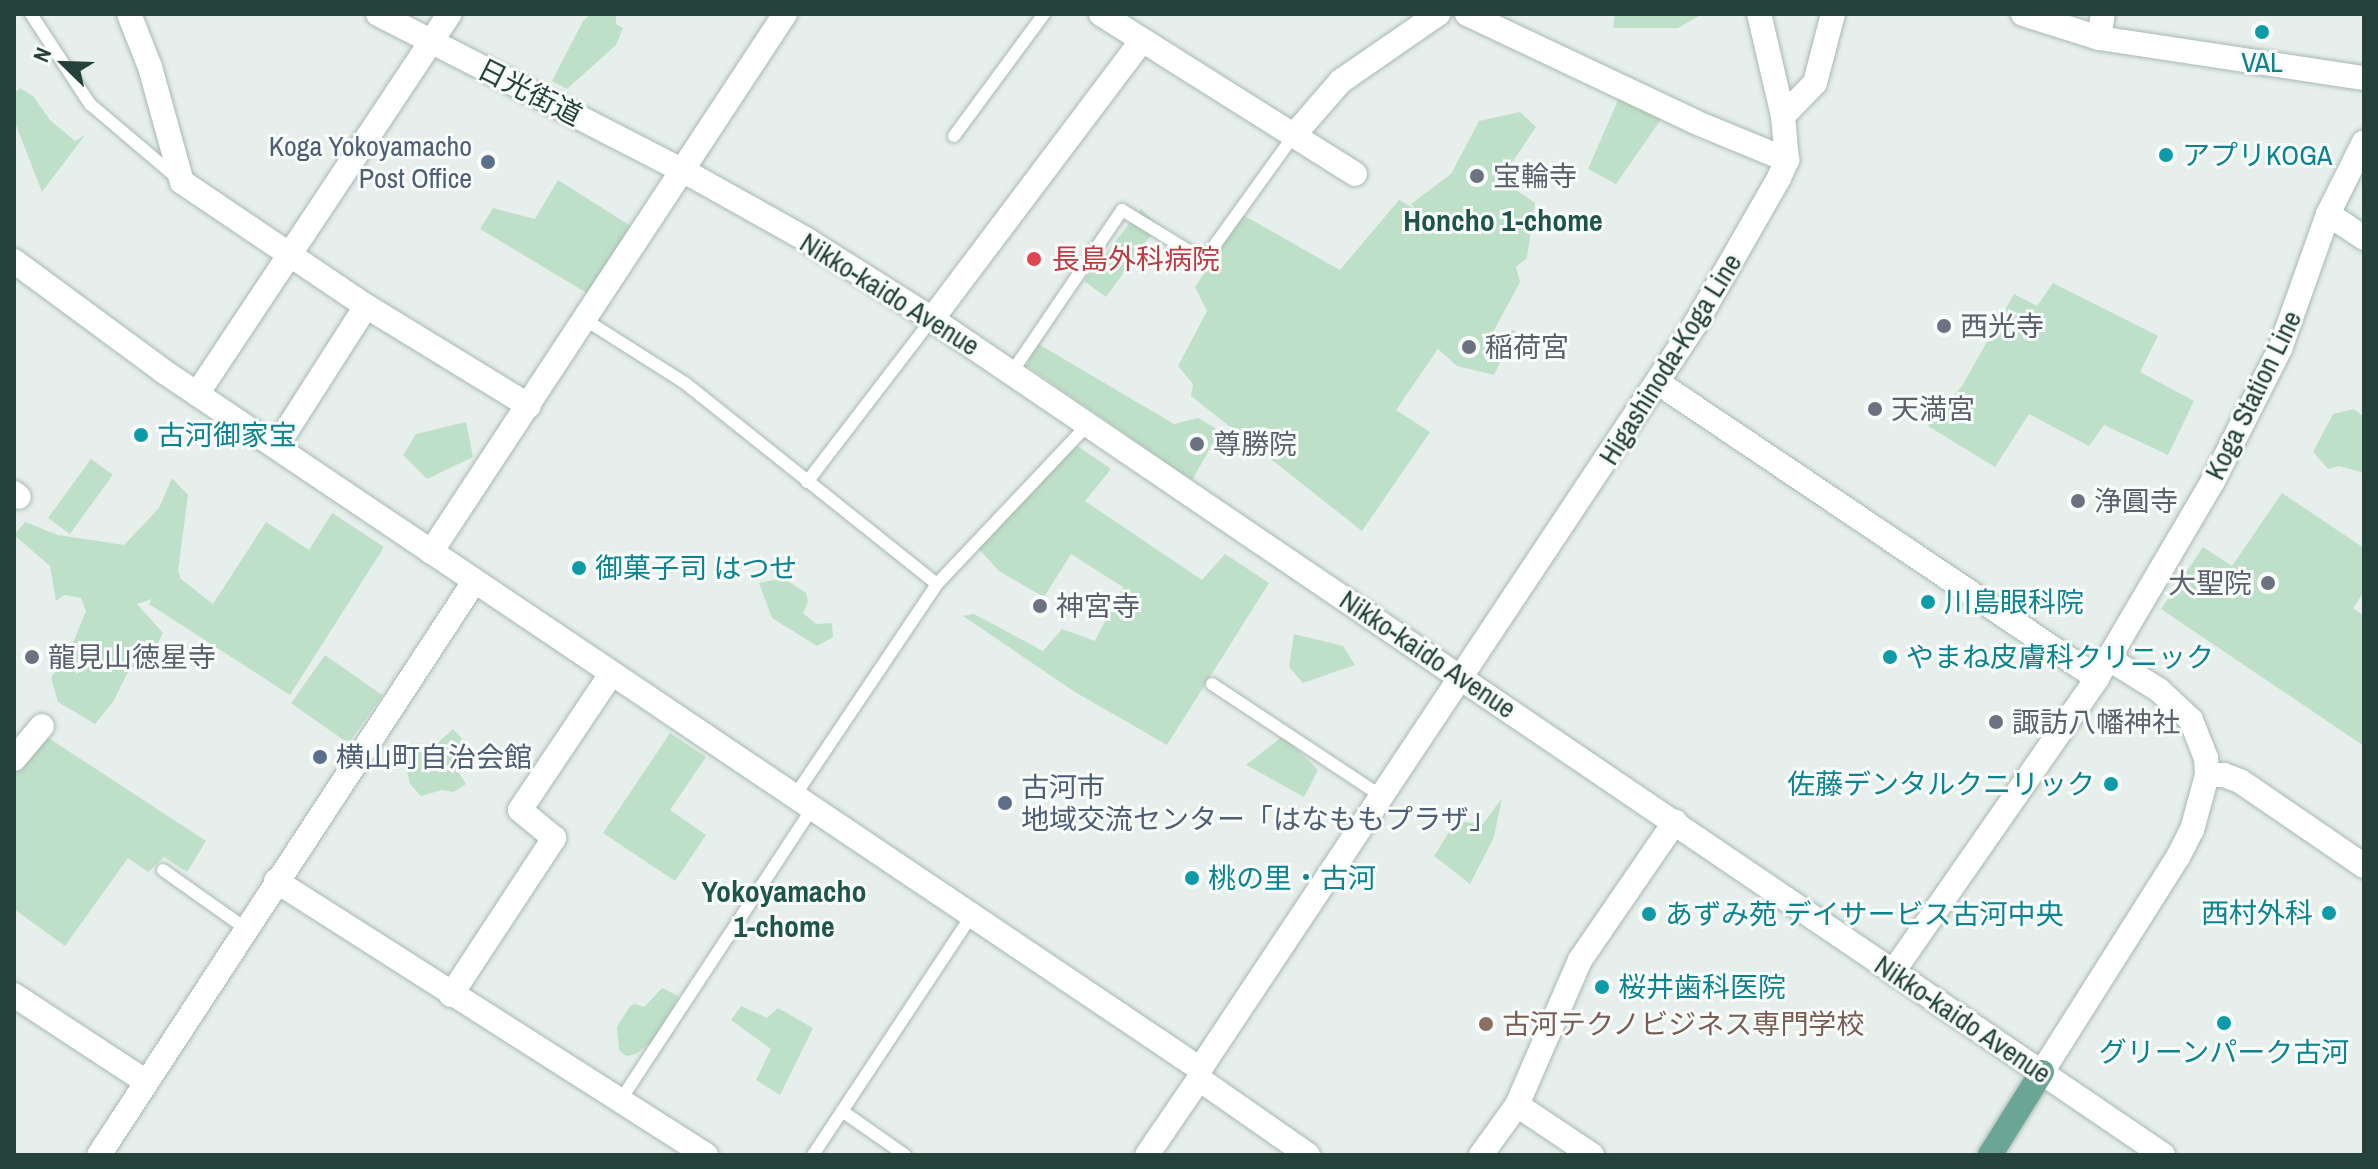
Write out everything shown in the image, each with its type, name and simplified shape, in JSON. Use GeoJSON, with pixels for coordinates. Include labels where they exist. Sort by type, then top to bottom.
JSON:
{"type":"FeatureCollection","features":[{"type":"Feature","properties":{"kind":"main road"},"geometry":{"type":"LineString","coordinates":[[1990,1155],[2042,1072]]}},
{"type":"Feature","properties":{"kind":"street"},"geometry":{"type":"LineString","coordinates":[[129,14],[150,67],[182,182],[366,306],[529,406]]}},
{"type":"Feature","properties":{"kind":"street","name":"日光街道"},"geometry":{"type":"LineString","coordinates":[[378,14],[682,170]]}},
{"type":"Feature","properties":{"kind":"street"},"geometry":{"type":"LineString","coordinates":[[197,394],[449,14]]}},
{"type":"Feature","properties":{"kind":"street"},"geometry":{"type":"LineString","coordinates":[[1101,14],[1355,174]]}},
{"type":"Feature","properties":{"kind":"street"},"geometry":{"type":"LineString","coordinates":[[1294,135],[1341,81],[1438,14]]}},
{"type":"Feature","properties":{"kind":"street"},"geometry":{"type":"LineString","coordinates":[[1467,14],[1695,122],[1787,160],[1783,116],[1759,14]]}},
{"type":"Feature","properties":{"kind":"street"},"geometry":{"type":"LineString","coordinates":[[1783,116],[1815,83],[1833,14]]}},
{"type":"Feature","properties":{"kind":"street"},"geometry":{"type":"LineString","coordinates":[[2023,14],[2101,26],[2364,78]]}},
{"type":"Feature","properties":{"kind":"street"},"geometry":{"type":"LineString","coordinates":[[431,552],[783,15]]}},
{"type":"Feature","properties":{"kind":"street"},"geometry":{"type":"LineString","coordinates":[[932,319],[1142,40]]}},
{"type":"Feature","properties":{"kind":"street","name":"Koga Station Line"},"geometry":{"type":"LineString","coordinates":[[1893,972],[2103,669],[2213,481],[2266,378],[2295,311],[2328,214],[2364,142]]}},
{"type":"Feature","properties":{"kind":"street","name":"Higashinoda-Koga Line"},"geometry":{"type":"LineString","coordinates":[[1147,1155],[1704,310],[1787,160]]}},
{"type":"Feature","properties":{"kind":"street","name":"Nikko-kaido Avenue"},"geometry":{"type":"LineString","coordinates":[[682,170],[807,240],[1089,423],[2163,1155]]}},
{"type":"Feature","properties":{"kind":"street"},"geometry":{"type":"LineString","coordinates":[[2328,214],[2364,238]]}},
{"type":"Feature","properties":{"kind":"street"},"geometry":{"type":"LineString","coordinates":[[14,261],[197,394],[971,916],[1200,1074],[1308,1155]]}},
{"type":"Feature","properties":{"kind":"street"},"geometry":{"type":"LineString","coordinates":[[276,447],[366,306]]}},
{"type":"Feature","properties":{"kind":"street"},"geometry":{"type":"LineString","coordinates":[[1657,382],[2103,669],[2159,690],[2191,720],[2206,758],[2207,775],[2192,830],[2042,1072]]}},
{"type":"Feature","properties":{"kind":"street"},"geometry":{"type":"LineString","coordinates":[[110,1151],[145,1081],[474,582]]}},
{"type":"Feature","properties":{"kind":"street"},"geometry":{"type":"LineString","coordinates":[[451,995],[554,838],[520,810],[611,674]]}},
{"type":"Feature","properties":{"kind":"street"},"geometry":{"type":"LineString","coordinates":[[14,759],[42,726]]}},
{"type":"Feature","properties":{"kind":"street"},"geometry":{"type":"LineString","coordinates":[[2207,775],[2224,775],[2240,781],[2364,866]]}},
{"type":"Feature","properties":{"kind":"street"},"geometry":{"type":"LineString","coordinates":[[1481,1155],[1517,1105],[1580,960],[1675,822]]}},
{"type":"Feature","properties":{"kind":"street"},"geometry":{"type":"LineString","coordinates":[[276,881],[706,1155]]}},
{"type":"Feature","properties":{"kind":"street"},"geometry":{"type":"LineString","coordinates":[[14,995],[145,1081]]}},
{"type":"Feature","properties":{"kind":"street"},"geometry":{"type":"LineString","coordinates":[[1517,1105],[1592,1155]]}},
{"type":"Feature","properties":{"kind":"lane"},"geometry":{"type":"LineString","coordinates":[[31,14],[90,104],[182,182]]}},
{"type":"Feature","properties":{"kind":"lane"},"geometry":{"type":"LineString","coordinates":[[954,136],[1044,14]]}},
{"type":"Feature","properties":{"kind":"lane"},"geometry":{"type":"LineString","coordinates":[[1012,372],[1122,210],[1204,260],[1294,135]]}},
{"type":"Feature","properties":{"kind":"lane"},"geometry":{"type":"LineString","coordinates":[[584,319],[685,383],[937,584]]}},
{"type":"Feature","properties":{"kind":"lane"},"geometry":{"type":"LineString","coordinates":[[807,482],[932,319]]}},
{"type":"Feature","properties":{"kind":"lane"},"geometry":{"type":"LineString","coordinates":[[620,1101],[937,584],[1089,423]]}},
{"type":"Feature","properties":{"kind":"lane"},"geometry":{"type":"LineString","coordinates":[[1212,684],[1383,797]]}},
{"type":"Feature","properties":{"kind":"lane"},"geometry":{"type":"LineString","coordinates":[[163,870],[245,928]]}},
{"type":"Feature","properties":{"kind":"lane"},"geometry":{"type":"LineString","coordinates":[[813,1155],[971,916]]}},
{"type":"Feature","properties":{"kind":"lane"},"geometry":{"type":"LineString","coordinates":[[842,1111],[905,1155]]}},
{"type":"Feature","properties":{"kind":"green space"},"geometry":{"type":"Polygon","coordinates":[[[591,14],[616,14],[616,24],[623,28],[616,45],[567,89],[552,81],[583,21],[591,14]]]}},
{"type":"Feature","properties":{"kind":"green space"},"geometry":{"type":"Polygon","coordinates":[[[1615,14],[1702,14],[1678,28],[1613,28],[1615,14]]]}},
{"type":"Feature","properties":{"kind":"green space"},"geometry":{"type":"Polygon","coordinates":[[[20,88],[33,96],[50,120],[75,141],[85,135],[42,192],[14,120],[14,93],[20,88]]]}},
{"type":"Feature","properties":{"kind":"green space"},"geometry":{"type":"Polygon","coordinates":[[[1619,98],[1664,115],[1616,184],[1588,169],[1619,98]]]}},
{"type":"Feature","properties":{"kind":"green space"},"geometry":{"type":"Polygon","coordinates":[[[1520,112],[1536,127],[1501,179],[1535,203],[1527,258],[1516,267],[1520,282],[1491,336],[1515,330],[1494,375],[1457,366],[1438,349],[1396,410],[1430,432],[1362,531],[1191,396],[1193,384],[1178,366],[1207,311],[1195,287],[1243,215],[1340,270],[1399,200],[1415,209],[1411,204],[1451,174],[1479,121],[1520,112]]]}},
{"type":"Feature","properties":{"kind":"green space"},"geometry":{"type":"Polygon","coordinates":[[[558,180],[634,228],[590,295],[480,229],[493,208],[535,219],[558,180]]]}},
{"type":"Feature","properties":{"kind":"green space"},"geometry":{"type":"Polygon","coordinates":[[[1141,209],[1158,225],[1106,297],[1084,281],[1141,209]]]}},
{"type":"Feature","properties":{"kind":"green space"},"geometry":{"type":"Polygon","coordinates":[[[2053,283],[2158,336],[2140,372],[2194,401],[2168,455],[2104,425],[2089,446],[2029,414],[1995,467],[1928,426],[1962,386],[2014,294],[2037,306],[2053,283]]]}},
{"type":"Feature","properties":{"kind":"green space"},"geometry":{"type":"Polygon","coordinates":[[[1035,342],[1174,424],[1198,418],[1220,431],[1192,480],[1027,366],[1035,342]]]}},
{"type":"Feature","properties":{"kind":"green space"},"geometry":{"type":"Polygon","coordinates":[[[2354,409],[2364,417],[2364,473],[2339,466],[2328,469],[2313,452],[2333,414],[2354,409]]]}},
{"type":"Feature","properties":{"kind":"green space"},"geometry":{"type":"Polygon","coordinates":[[[466,422],[473,457],[427,479],[403,455],[416,434],[466,422]]]}},
{"type":"Feature","properties":{"kind":"green space"},"geometry":{"type":"Polygon","coordinates":[[[1076,445],[1111,469],[1085,501],[1202,580],[1225,554],[1269,583],[1167,745],[1075,692],[963,616],[974,614],[1043,651],[1062,629],[1095,641],[1123,587],[1071,554],[1044,597],[999,571],[978,548],[1076,445]]]}},
{"type":"Feature","properties":{"kind":"green space"},"geometry":{"type":"Polygon","coordinates":[[[91,459],[113,475],[70,534],[48,518],[91,459]]]}},
{"type":"Feature","properties":{"kind":"green space"},"geometry":{"type":"Polygon","coordinates":[[[172,478],[188,495],[178,571],[181,579],[213,604],[266,522],[309,550],[332,513],[384,547],[290,695],[149,604],[152,599],[137,604],[163,633],[147,666],[130,668],[113,702],[95,724],[58,702],[51,678],[72,645],[86,611],[81,598],[64,595],[56,601],[50,566],[14,535],[25,522],[58,535],[124,545],[159,508],[172,478]]]}},
{"type":"Feature","properties":{"kind":"green space","name":"大聖院"},"geometry":{"type":"Polygon","coordinates":[[[2282,493],[2364,548],[2364,592],[2353,608],[2364,616],[2364,746],[2161,609],[2203,547],[2232,566],[2282,493]]]}},
{"type":"Feature","properties":{"kind":"green space"},"geometry":{"type":"Polygon","coordinates":[[[783,578],[806,593],[808,602],[803,613],[816,624],[832,623],[833,637],[817,646],[772,618],[759,583],[783,578]]]}},
{"type":"Feature","properties":{"kind":"green space"},"geometry":{"type":"Polygon","coordinates":[[[1294,634],[1343,646],[1355,665],[1303,683],[1289,667],[1294,634]]]}},
{"type":"Feature","properties":{"kind":"green space"},"geometry":{"type":"Polygon","coordinates":[[[325,655],[382,695],[348,743],[291,703],[325,655]]]}},
{"type":"Feature","properties":{"kind":"green space"},"geometry":{"type":"Polygon","coordinates":[[[453,729],[463,740],[453,764],[466,784],[454,792],[442,790],[421,796],[410,784],[405,764],[418,743],[432,748],[453,729]]]}},
{"type":"Feature","properties":{"kind":"green space"},"geometry":{"type":"Polygon","coordinates":[[[670,733],[706,757],[670,810],[706,835],[675,881],[603,833],[670,733]]]}},
{"type":"Feature","properties":{"kind":"green space"},"geometry":{"type":"Polygon","coordinates":[[[44,735],[206,841],[187,872],[164,857],[148,872],[128,858],[65,946],[14,909],[14,769],[44,735]]]}},
{"type":"Feature","properties":{"kind":"green space"},"geometry":{"type":"Polygon","coordinates":[[[1283,736],[1318,770],[1304,797],[1246,765],[1283,736]]]}},
{"type":"Feature","properties":{"kind":"green space"},"geometry":{"type":"Polygon","coordinates":[[[1502,798],[1494,837],[1470,884],[1434,856],[1456,821],[1483,824],[1502,798]]]}},
{"type":"Feature","properties":{"kind":"green space"},"geometry":{"type":"Polygon","coordinates":[[[662,988],[678,996],[675,1004],[654,1040],[636,1054],[626,1056],[619,1050],[617,1027],[630,1006],[644,1007],[662,988]]]}},
{"type":"Feature","properties":{"kind":"green space"},"geometry":{"type":"Polygon","coordinates":[[[741,1006],[767,1018],[778,1008],[813,1028],[780,1095],[756,1080],[771,1049],[731,1020],[741,1006]]]}},
{"type":"Feature","properties":{"kind":"place","name":"VAL"},"geometry":{"type":"Point","coordinates":[2262,32]}},
{"type":"Feature","properties":{"kind":"place","name":"アプリKOGA"},"geometry":{"type":"Point","coordinates":[2166,155]}},
{"type":"Feature","properties":{"kind":"place","name":"Koga Yokoyamacho Post Office"},"geometry":{"type":"Point","coordinates":[488,162]}},
{"type":"Feature","properties":{"kind":"place","name":"宝輪寺"},"geometry":{"type":"Point","coordinates":[1477,176]}},
{"type":"Feature","properties":{"kind":"place","name":"長島外科病院"},"geometry":{"type":"Point","coordinates":[1034,259]}},
{"type":"Feature","properties":{"kind":"place","name":"西光寺"},"geometry":{"type":"Point","coordinates":[1944,326]}},
{"type":"Feature","properties":{"kind":"place","name":"稲荷宮"},"geometry":{"type":"Point","coordinates":[1469,347]}},
{"type":"Feature","properties":{"kind":"place","name":"天満宮"},"geometry":{"type":"Point","coordinates":[1875,409]}},
{"type":"Feature","properties":{"kind":"place","name":"古河御家宝"},"geometry":{"type":"Point","coordinates":[141,435]}},
{"type":"Feature","properties":{"kind":"place","name":"尊勝院"},"geometry":{"type":"Point","coordinates":[1197,444]}},
{"type":"Feature","properties":{"kind":"place","name":"浄圓寺"},"geometry":{"type":"Point","coordinates":[2078,501]}},
{"type":"Feature","properties":{"kind":"place","name":"御菓子司 はつせ"},"geometry":{"type":"Point","coordinates":[579,568]}},
{"type":"Feature","properties":{"kind":"place","name":"大聖院"},"geometry":{"type":"Point","coordinates":[2268,583]}},
{"type":"Feature","properties":{"kind":"place","name":"川島眼科院"},"geometry":{"type":"Point","coordinates":[1928,602]}},
{"type":"Feature","properties":{"kind":"place","name":"神宮寺"},"geometry":{"type":"Point","coordinates":[1040,606]}},
{"type":"Feature","properties":{"kind":"place","name":"龍見山徳星寺"},"geometry":{"type":"Point","coordinates":[32,657]}},
{"type":"Feature","properties":{"kind":"place","name":"やまね皮膚科クリニック"},"geometry":{"type":"Point","coordinates":[1890,657]}},
{"type":"Feature","properties":{"kind":"place","name":"諏訪八幡神社"},"geometry":{"type":"Point","coordinates":[1996,722]}},
{"type":"Feature","properties":{"kind":"place","name":"横山町自治会館"},"geometry":{"type":"Point","coordinates":[320,757]}},
{"type":"Feature","properties":{"kind":"place","name":"佐藤デンタルクニリック"},"geometry":{"type":"Point","coordinates":[2111,784]}},
{"type":"Feature","properties":{"kind":"place","name":"古河市 地域交流センター「はなももプラザ」"},"geometry":{"type":"Point","coordinates":[1005,803]}},
{"type":"Feature","properties":{"kind":"place","name":"桃の里・古河"},"geometry":{"type":"Point","coordinates":[1192,878]}},
{"type":"Feature","properties":{"kind":"place","name":"西村外科"},"geometry":{"type":"Point","coordinates":[2329,913]}},
{"type":"Feature","properties":{"kind":"place","name":"あずみ苑 デイサービス古河中央"},"geometry":{"type":"Point","coordinates":[1649,914]}},
{"type":"Feature","properties":{"kind":"place","name":"桜井歯科医院"},"geometry":{"type":"Point","coordinates":[1602,987]}},
{"type":"Feature","properties":{"kind":"place","name":"グリーンパーク古河"},"geometry":{"type":"Point","coordinates":[2224,1023]}},
{"type":"Feature","properties":{"kind":"place","name":"古河テクノビジネス専門学校"},"geometry":{"type":"Point","coordinates":[1486,1024]}},
{"type":"Feature","properties":{"kind":"district","name":"Honcho 1-chome"},"geometry":{"type":"Point","coordinates":[1503,220]}},
{"type":"Feature","properties":{"kind":"district","name":"Yokoyamacho 1-chome"},"geometry":{"type":"Point","coordinates":[784,908]}}]}
